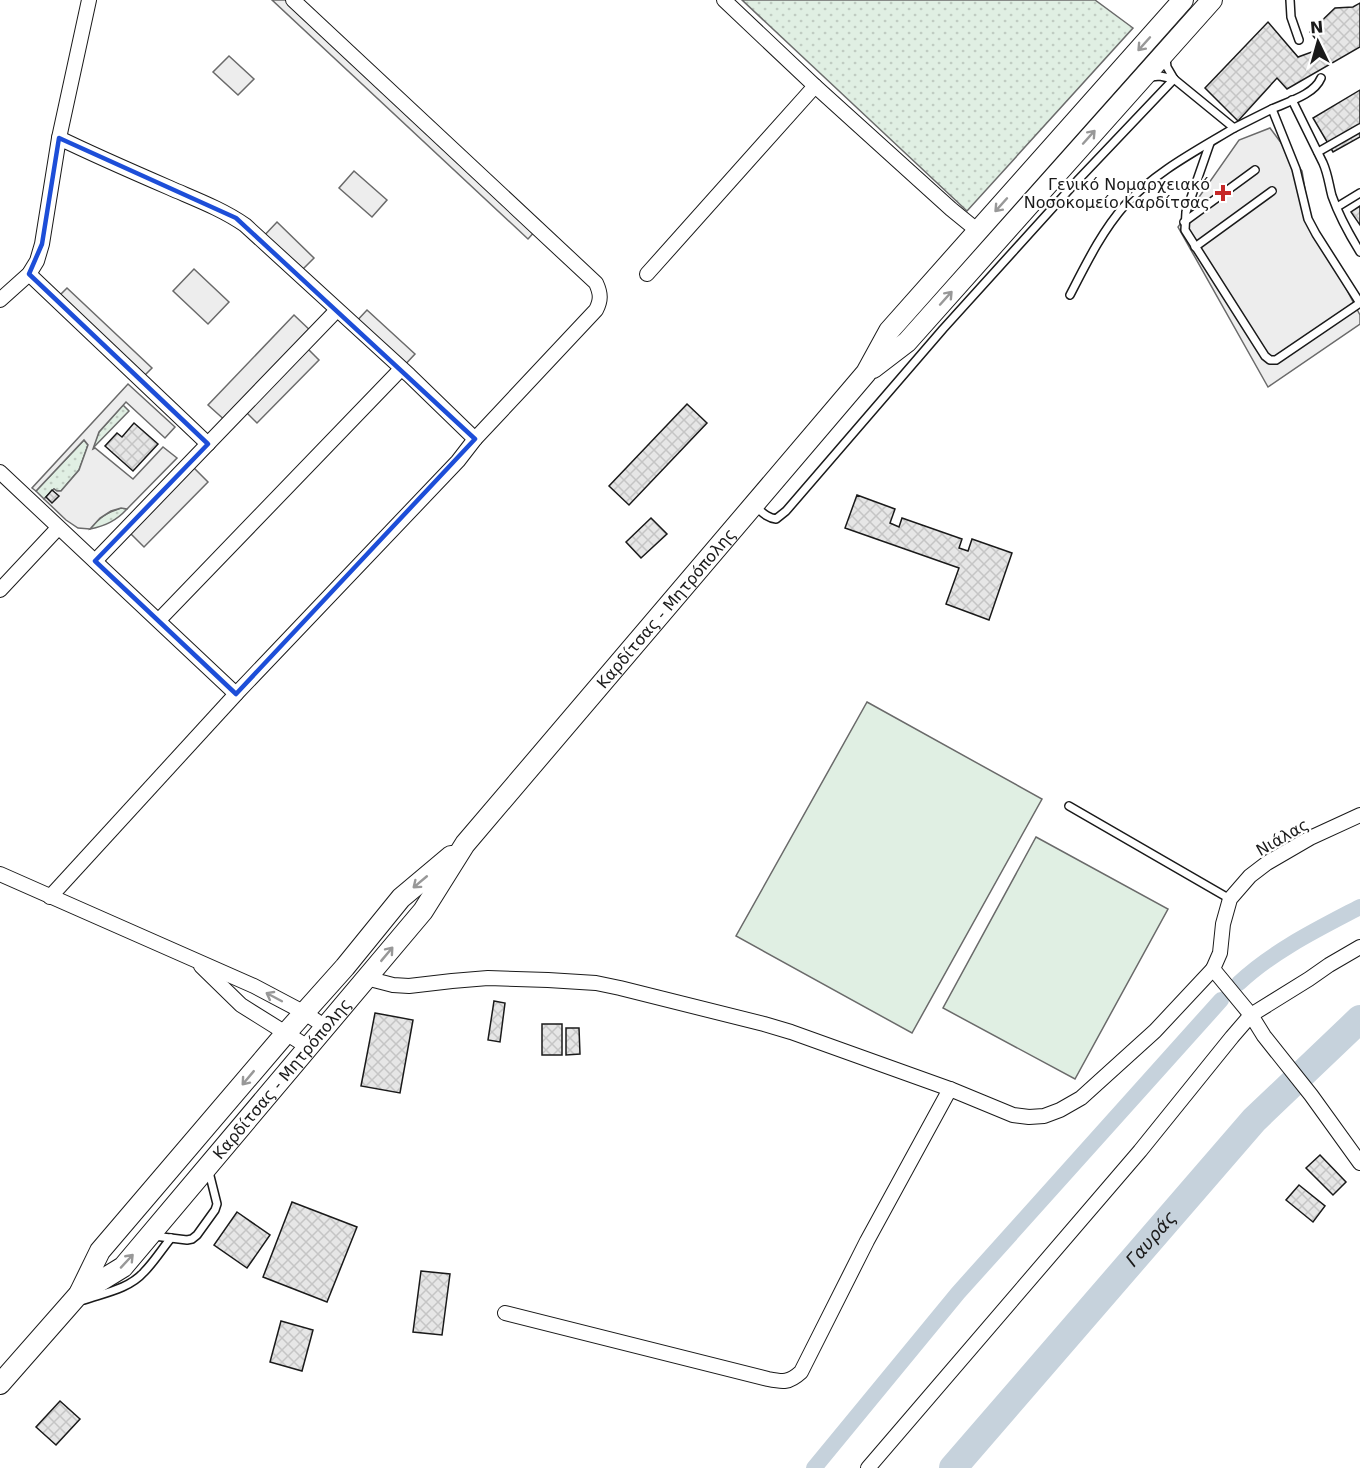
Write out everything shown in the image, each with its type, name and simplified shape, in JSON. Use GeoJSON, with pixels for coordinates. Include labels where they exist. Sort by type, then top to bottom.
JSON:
{"type":"FeatureCollection","features":[{"type":"Feature","properties":{"kind":"main road","name":"Καρδίτσας - Μητρόπολης"},"geometry":{"type":"LineString","coordinates":[[75,1299],[123,1267],[423,911],[465,844],[867,372],[889,331],[1183,0]]}},
{"type":"Feature","properties":{"kind":"main road","name":"Καρδίτσας - Μητρόπολης"},"geometry":{"type":"LineString","coordinates":[[867,372],[907,342],[1212,0]]}},
{"type":"Feature","properties":{"kind":"main road","name":"Καρδίτσας - Μητρόπολης"},"geometry":{"type":"LineString","coordinates":[[0,1384],[75,1299],[100,1251],[345,967],[401,898],[465,844]]}},
{"type":"Feature","properties":{"kind":"street"},"geometry":{"type":"LineString","coordinates":[[0,300],[29,274],[37,261],[42,244],[59,138],[89,0]]}},
{"type":"Feature","properties":{"kind":"street"},"geometry":{"type":"LineString","coordinates":[[50,897],[236,694],[458,461],[475,439],[596,310],[600,302],[601,293],[596,283],[293,0]]}},
{"type":"Feature","properties":{"kind":"street"},"geometry":{"type":"LineString","coordinates":[[724,0],[815,86],[978,231]]}},
{"type":"Feature","properties":{"kind":"street"},"geometry":{"type":"LineString","coordinates":[[647,274],[815,86]]}},
{"type":"Feature","properties":{"kind":"street"},"geometry":{"type":"LineString","coordinates":[[59,138],[236,218],[475,439]]}},
{"type":"Feature","properties":{"kind":"street"},"geometry":{"type":"LineString","coordinates":[[29,274],[208,444]]}},
{"type":"Feature","properties":{"kind":"street"},"geometry":{"type":"LineString","coordinates":[[94,561],[337,310]]}},
{"type":"Feature","properties":{"kind":"street"},"geometry":{"type":"LineString","coordinates":[[159,620],[401,369]]}},
{"type":"Feature","properties":{"kind":"street"},"geometry":{"type":"LineString","coordinates":[[0,472],[236,694]]}},
{"type":"Feature","properties":{"kind":"street"},"geometry":{"type":"LineString","coordinates":[[0,590],[58,528]]}},
{"type":"Feature","properties":{"kind":"street","name":"Νιάλας"},"geometry":{"type":"LineString","coordinates":[[1230,899],[1250,876],[1267,863],[1310,837],[1360,815]]}},
{"type":"Feature","properties":{"kind":"street"},"geometry":{"type":"LineString","coordinates":[[0,874],[254,986],[305,1013],[324,1026]]}},
{"type":"Feature","properties":{"kind":"street"},"geometry":{"type":"LineString","coordinates":[[366,978],[393,985],[409,986],[488,978],[596,983],[764,1024],[950,1089],[1013,1115],[1044,1116],[1081,1098],[1155,1031],[1214,969],[1220,953],[1223,924],[1230,899]]}},
{"type":"Feature","properties":{"kind":"street"},"geometry":{"type":"LineString","coordinates":[[868,1468],[1140,1151],[1251,1016],[1360,947]]}},
{"type":"Feature","properties":{"kind":"street"},"geometry":{"type":"LineString","coordinates":[[195,960],[241,1005],[308,1047]]}},
{"type":"Feature","properties":{"kind":"street"},"geometry":{"type":"LineString","coordinates":[[1214,969],[1360,1162]]}},
{"type":"Feature","properties":{"kind":"street"},"geometry":{"type":"LineString","coordinates":[[505,1313],[768,1379],[779,1381],[793,1379],[801,1372],[867,1241],[950,1089]]}},
{"type":"Feature","properties":{"kind":"lane"},"geometry":{"type":"LineString","coordinates":[[1290,0],[1291,17],[1299,40]]}},
{"type":"Feature","properties":{"kind":"lane"},"geometry":{"type":"LineString","coordinates":[[1166,51],[1167,67],[1174,79],[1234,128]]}},
{"type":"Feature","properties":{"kind":"lane"},"geometry":{"type":"LineString","coordinates":[[1142,78],[1160,76],[1174,79]]}},
{"type":"Feature","properties":{"kind":"lane"},"geometry":{"type":"LineString","coordinates":[[1070,295],[1095,248],[1120,211],[1158,175],[1234,128],[1310,92],[1321,78]]}},
{"type":"Feature","properties":{"kind":"lane"},"geometry":{"type":"LineString","coordinates":[[754,505],[771,519],[782,515],[943,329],[1077,181],[1174,79]]}},
{"type":"Feature","properties":{"kind":"lane"},"geometry":{"type":"LineString","coordinates":[[1292,100],[1327,171],[1332,194],[1347,231],[1360,252]]}},
{"type":"Feature","properties":{"kind":"lane"},"geometry":{"type":"LineString","coordinates":[[1210,143],[1186,212],[1185,230],[1265,356],[1270,360],[1276,360],[1360,303],[1308,219],[1296,169],[1272,109]]}},
{"type":"Feature","properties":{"kind":"lane"},"geometry":{"type":"LineString","coordinates":[[1318,152],[1360,128]]}},
{"type":"Feature","properties":{"kind":"lane"},"geometry":{"type":"LineString","coordinates":[[1047,153],[1077,181]]}},
{"type":"Feature","properties":{"kind":"lane"},"geometry":{"type":"LineString","coordinates":[[1184,222],[1255,170]]}},
{"type":"Feature","properties":{"kind":"lane"},"geometry":{"type":"LineString","coordinates":[[1028,175],[1060,200]]}},
{"type":"Feature","properties":{"kind":"lane"},"geometry":{"type":"LineString","coordinates":[[1195,247],[1272,191]]}},
{"type":"Feature","properties":{"kind":"lane"},"geometry":{"type":"LineString","coordinates":[[1337,207],[1360,193]]}},
{"type":"Feature","properties":{"kind":"lane"},"geometry":{"type":"LineString","coordinates":[[1069,806],[1230,899]]}},
{"type":"Feature","properties":{"kind":"lane"},"geometry":{"type":"LineString","coordinates":[[150,1235],[187,1240],[197,1235],[217,1204],[208,1166]]}},
{"type":"Feature","properties":{"kind":"lane"},"geometry":{"type":"LineString","coordinates":[[75,1299],[134,1281],[144,1273],[171,1238]]}},
{"type":"Feature","properties":{"kind":"highlighted area"},"geometry":{"type":"Polygon","coordinates":[[[59,138],[236,218],[475,439],[236,694],[95,561],[208,444],[29,274],[42,244],[59,138]]]}},
{"type":"Feature","properties":{"kind":"green space"},"geometry":{"type":"Polygon","coordinates":[[[742,0],[1095,0],[1133,28],[967,211],[742,0]]]}},
{"type":"Feature","properties":{"kind":"green space"},"geometry":{"type":"Polygon","coordinates":[[[123,405],[129,411],[92,449],[99,432],[123,405]]]}},
{"type":"Feature","properties":{"kind":"green space"},"geometry":{"type":"Polygon","coordinates":[[[84,440],[88,445],[79,470],[61,491],[54,489],[44,499],[36,491],[84,440]]]}},
{"type":"Feature","properties":{"kind":"green space"},"geometry":{"type":"Polygon","coordinates":[[[121,508],[127,509],[105,525],[90,529],[104,516],[121,508]]]}},
{"type":"Feature","properties":{"kind":"green space"},"geometry":{"type":"Polygon","coordinates":[[[867,702],[1042,799],[912,1033],[736,936],[867,702]]]}},
{"type":"Feature","properties":{"kind":"green space"},"geometry":{"type":"Polygon","coordinates":[[[1036,837],[1168,909],[1075,1079],[943,1008],[1036,837]]]}},
{"type":"Feature","properties":{"kind":"shaded area"},"geometry":{"type":"Polygon","coordinates":[[[272,0],[293,0],[537,229],[528,239],[272,0]]]}},
{"type":"Feature","properties":{"kind":"shaded area"},"geometry":{"type":"Polygon","coordinates":[[[229,56],[254,79],[238,95],[213,72],[229,56]]]}},
{"type":"Feature","properties":{"kind":"shaded area"},"geometry":{"type":"Polygon","coordinates":[[[1270,128],[1302,171],[1310,220],[1360,315],[1360,324],[1268,387],[1178,227],[1239,140],[1270,128]]]}},
{"type":"Feature","properties":{"kind":"shaded area"},"geometry":{"type":"Polygon","coordinates":[[[354,171],[387,200],[372,217],[339,188],[354,171]]]}},
{"type":"Feature","properties":{"kind":"shaded area"},"geometry":{"type":"Polygon","coordinates":[[[277,222],[314,258],[298,274],[261,239],[277,222]]]}},
{"type":"Feature","properties":{"kind":"shaded area"},"geometry":{"type":"Polygon","coordinates":[[[194,269],[229,302],[208,324],[173,291],[194,269]]]}},
{"type":"Feature","properties":{"kind":"shaded area"},"geometry":{"type":"Polygon","coordinates":[[[67,288],[152,368],[140,380],[56,299],[67,288]]]}},
{"type":"Feature","properties":{"kind":"shaded area"},"geometry":{"type":"Polygon","coordinates":[[[367,310],[415,354],[401,369],[353,325],[367,310]]]}},
{"type":"Feature","properties":{"kind":"shaded area"},"geometry":{"type":"Polygon","coordinates":[[[294,315],[314,334],[304,345],[319,360],[257,423],[242,408],[228,423],[208,405],[294,315]]]}},
{"type":"Feature","properties":{"kind":"shaded area"},"geometry":{"type":"Polygon","coordinates":[[[128,384],[175,427],[165,438],[126,402],[99,432],[93,449],[95,448],[133,479],[163,447],[177,458],[127,509],[111,511],[100,518],[90,529],[78,528],[44,499],[54,489],[61,491],[79,470],[88,445],[84,440],[36,491],[32,488],[128,384]]]}},
{"type":"Feature","properties":{"kind":"shaded area"},"geometry":{"type":"Polygon","coordinates":[[[189,463],[208,482],[144,547],[125,528],[189,463]]]}},
{"type":"Feature","properties":{"kind":"building"},"geometry":{"type":"Polygon","coordinates":[[[1360,3],[1360,47],[1287,89],[1277,78],[1238,121],[1205,88],[1268,22],[1298,57],[1323,48],[1310,32],[1335,8],[1353,7],[1360,3]]]}},
{"type":"Feature","properties":{"kind":"building"},"geometry":{"type":"Polygon","coordinates":[[[1360,90],[1360,137],[1333,152],[1313,118],[1360,90]]]}},
{"type":"Feature","properties":{"kind":"building"},"geometry":{"type":"Polygon","coordinates":[[[1360,206],[1360,225],[1351,212],[1360,206]]]}},
{"type":"Feature","properties":{"kind":"building"},"geometry":{"type":"Polygon","coordinates":[[[687,404],[707,423],[629,505],[609,486],[687,404]]]}},
{"type":"Feature","properties":{"kind":"building"},"geometry":{"type":"Polygon","coordinates":[[[134,423],[158,444],[133,471],[105,446],[117,433],[122,437],[134,423]]]}},
{"type":"Feature","properties":{"kind":"building"},"geometry":{"type":"Polygon","coordinates":[[[52,490],[59,496],[52,503],[46,497],[52,490]]]}},
{"type":"Feature","properties":{"kind":"building"},"geometry":{"type":"Polygon","coordinates":[[[857,495],[895,509],[890,523],[899,527],[902,518],[962,539],[959,548],[968,551],[972,539],[1012,553],[989,620],[946,604],[959,568],[845,528],[857,495]]]}},
{"type":"Feature","properties":{"kind":"building"},"geometry":{"type":"Polygon","coordinates":[[[651,518],[667,534],[641,558],[626,542],[651,518]]]}},
{"type":"Feature","properties":{"kind":"building"},"geometry":{"type":"Polygon","coordinates":[[[494,1001],[505,1003],[500,1042],[488,1040],[494,1001]]]}},
{"type":"Feature","properties":{"kind":"building"},"geometry":{"type":"Polygon","coordinates":[[[375,1013],[413,1020],[400,1093],[361,1086],[375,1013]]]}},
{"type":"Feature","properties":{"kind":"building"},"geometry":{"type":"Polygon","coordinates":[[[542,1024],[562,1024],[562,1055],[542,1055],[542,1024]]]}},
{"type":"Feature","properties":{"kind":"building"},"geometry":{"type":"Polygon","coordinates":[[[566,1028],[579,1028],[580,1054],[566,1055],[566,1028]]]}},
{"type":"Feature","properties":{"kind":"building"},"geometry":{"type":"Polygon","coordinates":[[[1320,1155],[1346,1182],[1333,1195],[1306,1168],[1320,1155]]]}},
{"type":"Feature","properties":{"kind":"building"},"geometry":{"type":"Polygon","coordinates":[[[1299,1185],[1325,1206],[1313,1222],[1286,1200],[1299,1185]]]}},
{"type":"Feature","properties":{"kind":"building"},"geometry":{"type":"Polygon","coordinates":[[[292,1202],[357,1227],[327,1302],[263,1277],[292,1202]]]}},
{"type":"Feature","properties":{"kind":"building"},"geometry":{"type":"Polygon","coordinates":[[[237,1212],[270,1235],[247,1268],[214,1245],[237,1212]]]}},
{"type":"Feature","properties":{"kind":"building"},"geometry":{"type":"Polygon","coordinates":[[[421,1271],[450,1274],[442,1335],[413,1332],[421,1271]]]}},
{"type":"Feature","properties":{"kind":"building"},"geometry":{"type":"Polygon","coordinates":[[[281,1321],[313,1330],[302,1371],[270,1362],[281,1321]]]}},
{"type":"Feature","properties":{"kind":"building"},"geometry":{"type":"Polygon","coordinates":[[[60,1401],[80,1419],[56,1445],[36,1427],[60,1401]]]}},
{"type":"Feature","properties":{"kind":"waterway"},"geometry":{"type":"LineString","coordinates":[[1239,983],[1281,951],[1360,907]]}},
{"type":"Feature","properties":{"kind":"waterway"},"geometry":{"type":"LineString","coordinates":[[814,1468],[958,1293],[1221,1000]]}},
{"type":"Feature","properties":{"kind":"waterway","name":"Γαυράς"},"geometry":{"type":"LineString","coordinates":[[953,1468],[1254,1120],[1360,1019]]}},
{"type":"Feature","properties":{"kind":"place","name":"Γενικό Νομαρχειακό Νοσοκομείο Καρδίτσας"},"geometry":{"type":"Point","coordinates":[1223,193]}}]}
